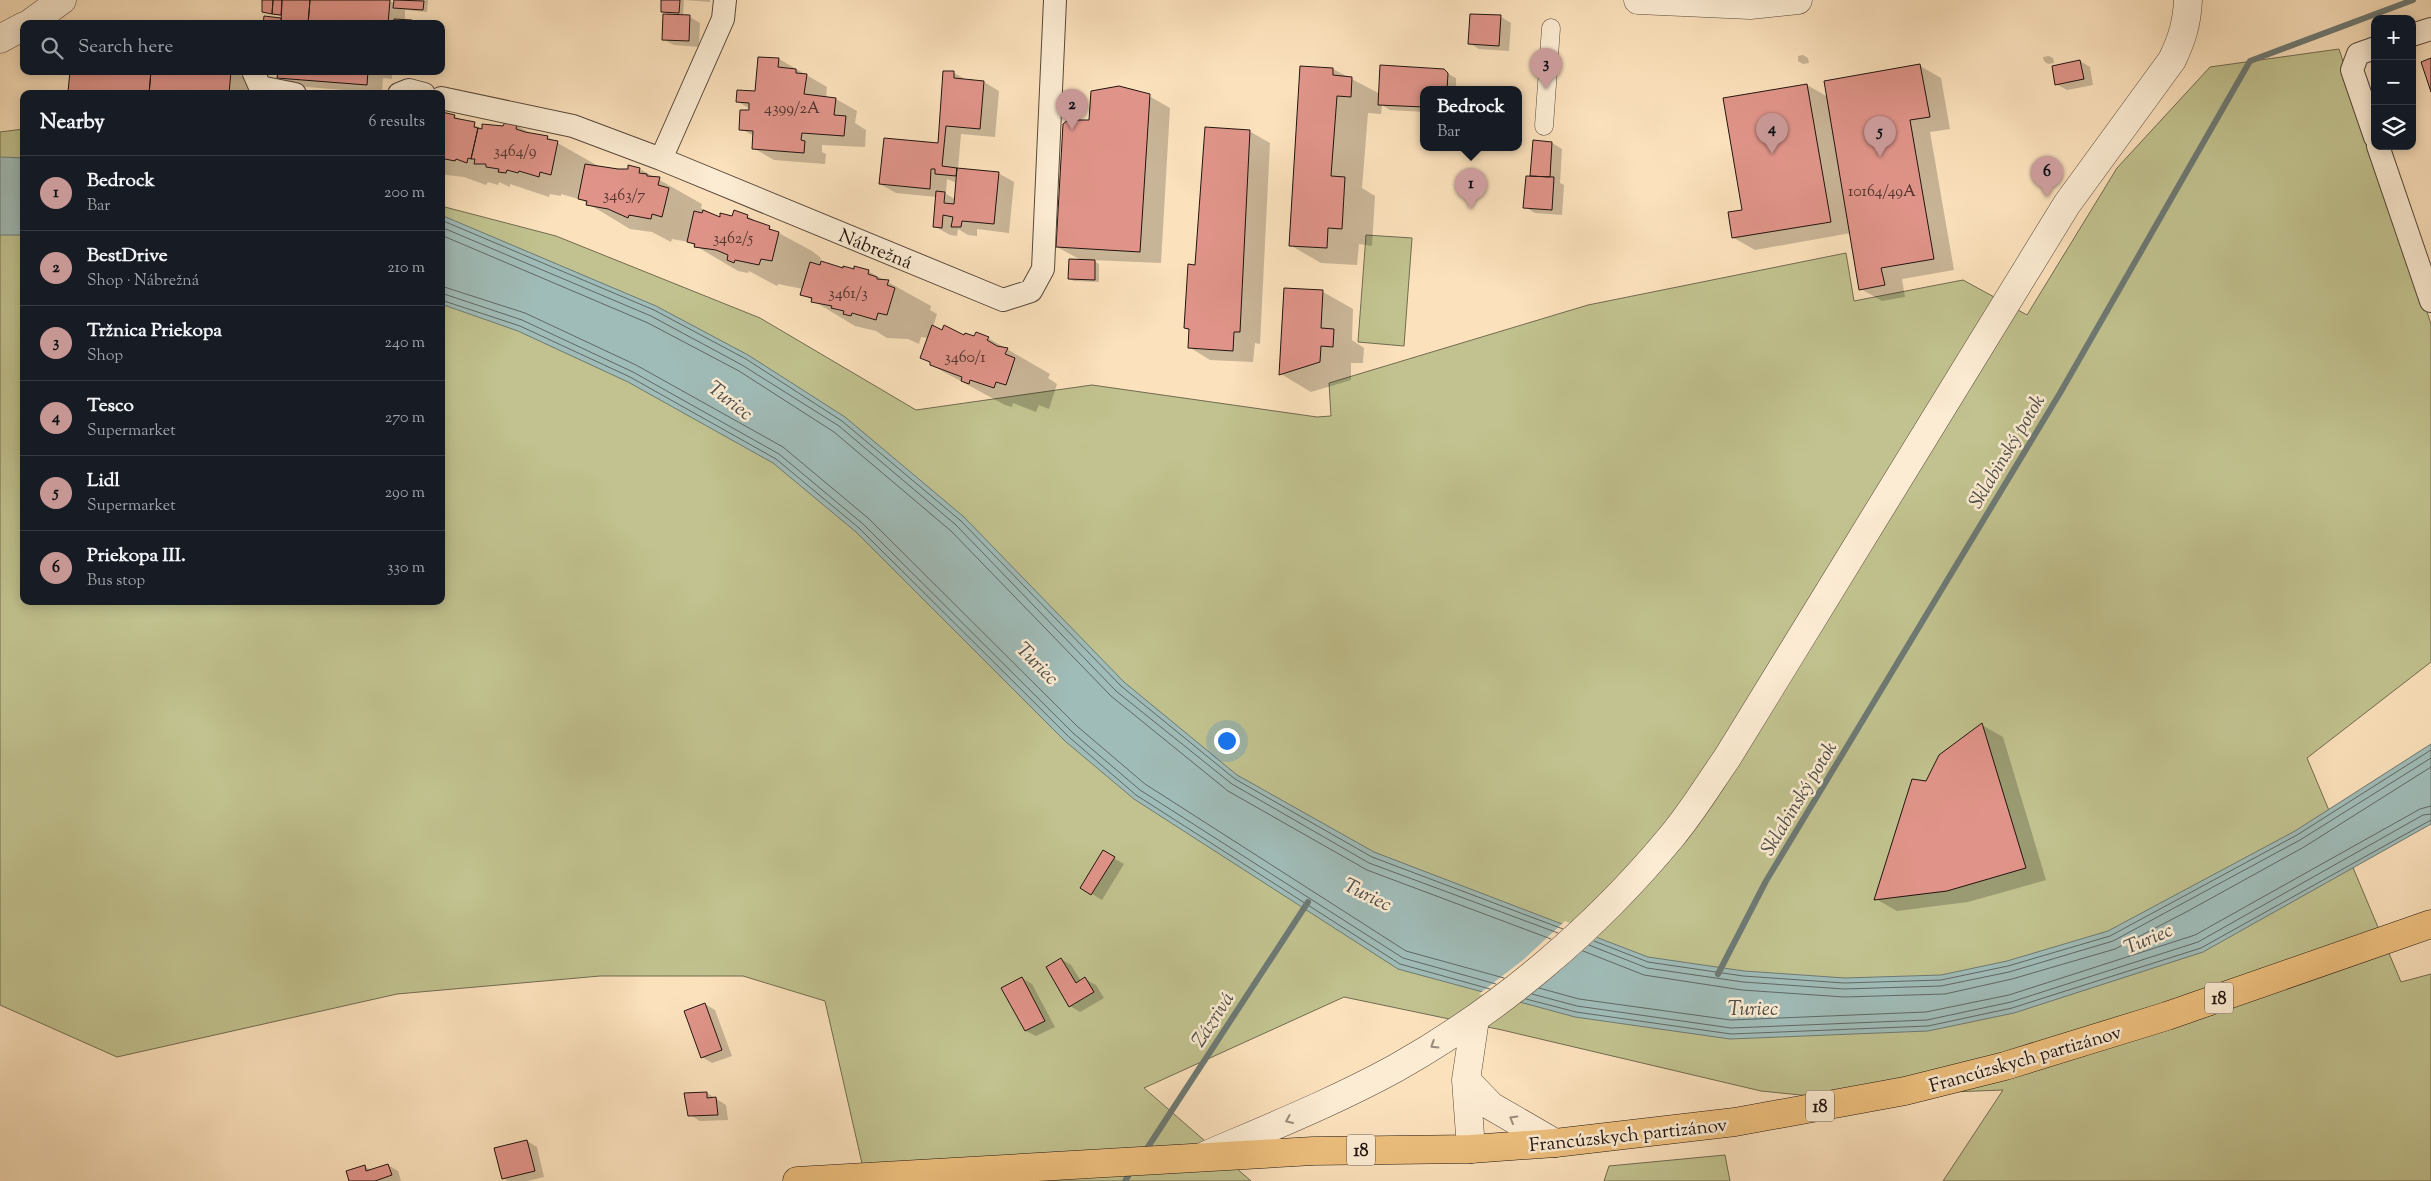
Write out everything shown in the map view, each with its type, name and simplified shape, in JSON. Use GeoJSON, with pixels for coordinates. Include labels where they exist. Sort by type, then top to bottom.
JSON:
{"type":"FeatureCollection","features":[{"type":"Feature","properties":{"kind":"main road","name":"Francúzskych partizánov"},"geometry":{"type":"LineString","coordinates":[[798,1181],[1313,1150],[1471,1149],[1555,1143],[1735,1122],[1905,1092],[2004,1066],[2110,1034],[2431,924]]}},
{"type":"Feature","properties":{"kind":"street"},"geometry":{"type":"LineString","coordinates":[[35,20],[62,0]]}},
{"type":"Feature","properties":{"kind":"street"},"geometry":{"type":"LineString","coordinates":[[661,159],[723,19],[725,0]]}},
{"type":"Feature","properties":{"kind":"street","name":"Nábrežná"},"geometry":{"type":"LineString","coordinates":[[445,99],[573,126],[661,159],[1002,300],[1031,291],[1043,269],[1055,0]]}},
{"type":"Feature","properties":{"kind":"street"},"geometry":{"type":"LineString","coordinates":[[1638,0],[1750,5],[1798,0]]}},
{"type":"Feature","properties":{"kind":"street"},"geometry":{"type":"LineString","coordinates":[[1204,1156],[1359,1088],[1397,1067],[1483,1012],[1548,961],[1597,918],[1674,834],[1727,758],[2068,204],[2172,60],[2183,36],[2187,20],[2188,0]]}},
{"type":"Feature","properties":{"kind":"street"},"geometry":{"type":"LineString","coordinates":[[0,39],[20,28]]}},
{"type":"Feature","properties":{"kind":"street"},"geometry":{"type":"LineString","coordinates":[[1544,126],[1551,28]]}},
{"type":"Feature","properties":{"kind":"street"},"geometry":{"type":"LineString","coordinates":[[2416,34],[2431,29]]}},
{"type":"Feature","properties":{"kind":"street"},"geometry":{"type":"LineString","coordinates":[[2366,51],[2352,70],[2371,125]]}},
{"type":"Feature","properties":{"kind":"street"},"geometry":{"type":"LineString","coordinates":[[255,75],[260,87],[275,90]]}},
{"type":"Feature","properties":{"kind":"street"},"geometry":{"type":"LineString","coordinates":[[2379,150],[2431,301]]}},
{"type":"Feature","properties":{"kind":"street"},"geometry":{"type":"LineString","coordinates":[[1471,1149],[1466,1080],[1483,1012]]}},
{"type":"Feature","properties":{"kind":"street"},"geometry":{"type":"LineString","coordinates":[[1466,1080],[1491,1106],[1555,1143]]}},
{"type":"Feature","properties":{"kind":"green space"},"geometry":{"type":"Polygon","coordinates":[[[2339,49],[2371,145],[2371,150],[2373,150],[2431,324],[2431,662],[2307,758],[2401,982],[2431,974],[2431,1181],[1943,1181],[2003,1090],[1820,1097],[1761,1091],[1502,1030],[1344,997],[1144,1088],[1251,1181],[866,1181],[825,1001],[743,976],[600,976],[397,994],[117,1057],[0,1005],[0,132],[20,130],[20,605],[445,605],[445,207],[556,236],[760,318],[916,410],[1092,385],[1317,417],[1331,416],[1329,383],[1588,305],[1846,253],[1854,301],[1963,280],[2027,315],[2117,168],[2210,67],[2339,49]]]}},
{"type":"Feature","properties":{"kind":"green space"},"geometry":{"type":"Polygon","coordinates":[[[1366,235],[1412,238],[1404,346],[1358,342],[1366,235]]]}},
{"type":"Feature","properties":{"kind":"green space"},"geometry":{"type":"Polygon","coordinates":[[[1725,1155],[1730,1181],[1604,1181],[1609,1166],[1725,1155]]]}},
{"type":"Feature","properties":{"kind":"water"},"geometry":{"type":"Polygon","coordinates":[[[0,157],[20,158],[20,235],[0,235],[0,157]]]}},
{"type":"Feature","properties":{"kind":"water","name":"Turiec"},"geometry":{"type":"Polygon","coordinates":[[[445,217],[656,306],[748,355],[845,417],[964,517],[1124,682],[1237,775],[1374,852],[1648,957],[1744,971],[1845,978],[1941,975],[2007,961],[2108,931],[2295,831],[2431,744],[2431,824],[2203,952],[2014,1013],[1928,1031],[1730,1039],[1575,1017],[1398,969],[1134,799],[1065,741],[856,532],[773,463],[628,382],[518,331],[445,305],[445,217]]]}},
{"type":"Feature","properties":{"kind":"pier"},"geometry":{"type":"Polygon","coordinates":[[[1565,921],[1600,935],[1556,974],[1518,1004],[1479,994],[1523,960],[1565,921]]]}},
{"type":"Feature","properties":{"kind":"building"},"geometry":{"type":"Polygon","coordinates":[[[262,0],[273,0],[272,14],[262,12],[262,0]]]}},
{"type":"Feature","properties":{"kind":"building"},"geometry":{"type":"Polygon","coordinates":[[[273,0],[282,0],[281,15],[272,14],[273,0]]]}},
{"type":"Feature","properties":{"kind":"building"},"geometry":{"type":"Polygon","coordinates":[[[282,0],[310,0],[308,20],[281,20],[282,0]]]}},
{"type":"Feature","properties":{"kind":"building"},"geometry":{"type":"Polygon","coordinates":[[[310,0],[390,0],[388,20],[308,20],[310,0]]]}},
{"type":"Feature","properties":{"kind":"building"},"geometry":{"type":"Polygon","coordinates":[[[394,0],[424,1],[423,10],[393,8],[394,0]]]}},
{"type":"Feature","properties":{"kind":"building"},"geometry":{"type":"Polygon","coordinates":[[[661,0],[680,0],[679,13],[661,12],[661,0]]]}},
{"type":"Feature","properties":{"kind":"building"},"geometry":{"type":"Polygon","coordinates":[[[663,14],[690,15],[689,41],[662,40],[663,14]]]}},
{"type":"Feature","properties":{"kind":"building"},"geometry":{"type":"Polygon","coordinates":[[[1470,14],[1501,15],[1499,46],[1468,44],[1470,14]]]}},
{"type":"Feature","properties":{"kind":"building"},"geometry":{"type":"Polygon","coordinates":[[[264,16],[281,18],[281,20],[264,20],[264,16]]]}},
{"type":"Feature","properties":{"kind":"building"},"geometry":{"type":"Polygon","coordinates":[[[758,57],[779,58],[778,67],[796,69],[796,73],[807,74],[804,94],[836,98],[834,115],[846,116],[844,136],[802,133],[801,140],[805,141],[804,153],[752,149],[753,131],[739,130],[740,110],[749,110],[749,103],[736,102],[737,90],[755,91],[758,57]]]}},
{"type":"Feature","properties":{"kind":"building"},"geometry":{"type":"Polygon","coordinates":[[[2431,58],[2431,92],[2421,62],[2431,58]]]}},
{"type":"Feature","properties":{"kind":"building"},"geometry":{"type":"Polygon","coordinates":[[[2080,60],[2084,79],[2055,85],[2052,66],[2080,60]]]}},
{"type":"Feature","properties":{"kind":"building"},"geometry":{"type":"Polygon","coordinates":[[[1920,64],[1930,117],[1910,120],[1934,259],[1881,268],[1885,285],[1859,290],[1824,81],[1920,64]]]}},
{"type":"Feature","properties":{"kind":"building"},"geometry":{"type":"Polygon","coordinates":[[[1380,65],[1444,69],[1448,73],[1447,86],[1420,86],[1420,107],[1378,105],[1380,65]]]}},
{"type":"Feature","properties":{"kind":"building"},"geometry":{"type":"Polygon","coordinates":[[[1300,66],[1333,68],[1333,75],[1352,77],[1351,97],[1337,96],[1331,176],[1345,177],[1342,229],[1328,228],[1327,248],[1289,246],[1300,66]]]}},
{"type":"Feature","properties":{"kind":"building"},"geometry":{"type":"Polygon","coordinates":[[[943,71],[954,71],[954,78],[984,81],[980,129],[946,126],[942,166],[957,168],[956,176],[935,174],[935,169],[931,169],[930,189],[879,184],[884,138],[938,143],[943,71]]]}},
{"type":"Feature","properties":{"kind":"building"},"geometry":{"type":"Polygon","coordinates":[[[70,75],[151,75],[149,90],[68,90],[70,75]]]}},
{"type":"Feature","properties":{"kind":"building"},"geometry":{"type":"Polygon","coordinates":[[[151,75],[231,75],[229,90],[149,90],[151,75]]]}},
{"type":"Feature","properties":{"kind":"building"},"geometry":{"type":"Polygon","coordinates":[[[277,75],[368,75],[367,85],[277,78],[277,75]]]}},
{"type":"Feature","properties":{"kind":"building"},"geometry":{"type":"Polygon","coordinates":[[[1807,84],[1831,222],[1732,238],[1728,212],[1742,210],[1723,98],[1807,84]]]}},
{"type":"Feature","properties":{"kind":"building"},"geometry":{"type":"Polygon","coordinates":[[[1119,86],[1150,94],[1140,252],[1056,247],[1063,124],[1068,120],[1089,120],[1091,91],[1119,86]]]}},
{"type":"Feature","properties":{"kind":"building"},"geometry":{"type":"Polygon","coordinates":[[[445,113],[455,115],[454,118],[475,122],[474,127],[478,128],[471,159],[468,158],[467,163],[456,159],[455,161],[445,159],[445,113]]]}},
{"type":"Feature","properties":{"kind":"building"},"geometry":{"type":"Polygon","coordinates":[[[505,122],[517,124],[516,129],[548,136],[547,139],[558,141],[551,175],[540,172],[539,177],[519,171],[518,173],[507,170],[506,173],[498,172],[499,169],[486,167],[486,164],[474,164],[475,159],[471,159],[478,128],[482,129],[482,124],[503,126],[505,122]]]}},
{"type":"Feature","properties":{"kind":"building"},"geometry":{"type":"Polygon","coordinates":[[[1205,127],[1250,130],[1240,332],[1234,332],[1233,351],[1188,348],[1189,329],[1184,328],[1188,264],[1195,265],[1205,127]]]}},
{"type":"Feature","properties":{"kind":"building"},"geometry":{"type":"Polygon","coordinates":[[[1533,140],[1552,142],[1550,177],[1530,176],[1533,140]]]}},
{"type":"Feature","properties":{"kind":"building"},"geometry":{"type":"Polygon","coordinates":[[[585,164],[618,169],[628,169],[628,165],[640,168],[639,173],[647,174],[647,176],[660,177],[658,185],[669,188],[662,217],[652,214],[651,219],[629,215],[628,218],[608,209],[586,205],[587,201],[578,199],[585,164]]]}},
{"type":"Feature","properties":{"kind":"building"},"geometry":{"type":"Polygon","coordinates":[[[957,168],[999,172],[994,224],[962,221],[961,227],[951,227],[953,217],[943,215],[942,228],[933,227],[936,191],[945,192],[944,203],[954,204],[957,168]]]}},
{"type":"Feature","properties":{"kind":"building"},"geometry":{"type":"Polygon","coordinates":[[[1526,176],[1554,177],[1552,210],[1523,208],[1526,176]]]}},
{"type":"Feature","properties":{"kind":"building"},"geometry":{"type":"Polygon","coordinates":[[[703,210],[720,217],[720,213],[732,216],[734,210],[748,215],[747,218],[770,226],[769,229],[779,232],[772,261],[761,259],[759,265],[735,260],[734,263],[727,260],[728,255],[716,250],[694,247],[695,244],[687,242],[694,211],[702,213],[703,210]]]}},
{"type":"Feature","properties":{"kind":"building"},"geometry":{"type":"Polygon","coordinates":[[[1069,259],[1095,260],[1095,280],[1068,279],[1069,259]]]}},
{"type":"Feature","properties":{"kind":"building"},"geometry":{"type":"Polygon","coordinates":[[[821,261],[843,268],[843,266],[854,269],[854,266],[869,270],[868,274],[877,277],[877,279],[889,280],[887,285],[895,288],[887,315],[878,313],[876,320],[852,313],[851,316],[843,314],[844,311],[831,308],[832,306],[811,302],[812,298],[800,295],[810,262],[820,265],[821,261]]]}},
{"type":"Feature","properties":{"kind":"building"},"geometry":{"type":"Polygon","coordinates":[[[1284,288],[1323,290],[1321,328],[1334,329],[1333,347],[1321,346],[1320,362],[1279,375],[1284,288]]]}},
{"type":"Feature","properties":{"kind":"building"},"geometry":{"type":"Polygon","coordinates":[[[932,325],[942,330],[944,325],[964,335],[965,333],[974,336],[976,332],[989,337],[987,340],[997,346],[1008,348],[1005,354],[1015,358],[1006,385],[996,382],[994,388],[970,380],[969,384],[961,381],[962,377],[930,365],[930,362],[920,358],[932,325]]]}},
{"type":"Feature","properties":{"kind":"building"},"geometry":{"type":"Polygon","coordinates":[[[1982,723],[2026,868],[1947,891],[1874,900],[1912,779],[1926,781],[1939,755],[1982,723]]]}},
{"type":"Feature","properties":{"kind":"building"},"geometry":{"type":"Polygon","coordinates":[[[1103,850],[1115,857],[1091,895],[1080,888],[1103,850]]]}},
{"type":"Feature","properties":{"kind":"building"},"geometry":{"type":"Polygon","coordinates":[[[1061,958],[1076,983],[1085,977],[1094,992],[1069,1007],[1046,967],[1061,958]]]}},
{"type":"Feature","properties":{"kind":"building"},"geometry":{"type":"Polygon","coordinates":[[[1022,977],[1045,1021],[1025,1031],[1001,988],[1022,977]]]}},
{"type":"Feature","properties":{"kind":"building"},"geometry":{"type":"Polygon","coordinates":[[[705,1003],[722,1050],[701,1058],[684,1011],[705,1003]]]}},
{"type":"Feature","properties":{"kind":"building"},"geometry":{"type":"Polygon","coordinates":[[[707,1092],[707,1098],[716,1097],[718,1115],[688,1116],[684,1093],[707,1092]]]}},
{"type":"Feature","properties":{"kind":"building"},"geometry":{"type":"Polygon","coordinates":[[[527,1140],[535,1171],[502,1179],[494,1148],[527,1140]]]}},
{"type":"Feature","properties":{"kind":"building"},"geometry":{"type":"Polygon","coordinates":[[[388,1164],[392,1175],[375,1181],[349,1181],[346,1171],[365,1165],[366,1171],[388,1164]]]}},
{"type":"Feature","properties":{"kind":"waterway","name":"Sklabinský potok"},"geometry":{"type":"LineString","coordinates":[[1718,974],[1766,881],[2060,393],[2250,61],[2413,0]]}},
{"type":"Feature","properties":{"kind":"waterway","name":"Zázrivá"},"geometry":{"type":"LineString","coordinates":[[1144,1153],[1308,902]]}},
{"type":"Feature","properties":{"kind":"waterway","name":"Zázrivá"},"geometry":{"type":"LineString","coordinates":[[1125,1181],[1132,1170]]}},
{"type":"Feature","properties":{"kind":"place","name":"Tržnica Priekopa"},"geometry":{"type":"Point","coordinates":[1546,89]}},
{"type":"Feature","properties":{"kind":"place","name":"BestDrive"},"geometry":{"type":"Point","coordinates":[1072,130]}},
{"type":"Feature","properties":{"kind":"place","name":"Tesco"},"geometry":{"type":"Point","coordinates":[1772,154]}},
{"type":"Feature","properties":{"kind":"place","name":"Lidl"},"geometry":{"type":"Point","coordinates":[1880,157]}},
{"type":"Feature","properties":{"kind":"place","name":"Priekopa III."},"geometry":{"type":"Point","coordinates":[2047,197]}},
{"type":"Feature","properties":{"kind":"place","name":"Bedrock"},"geometry":{"type":"Point","coordinates":[1471,209]}}]}
